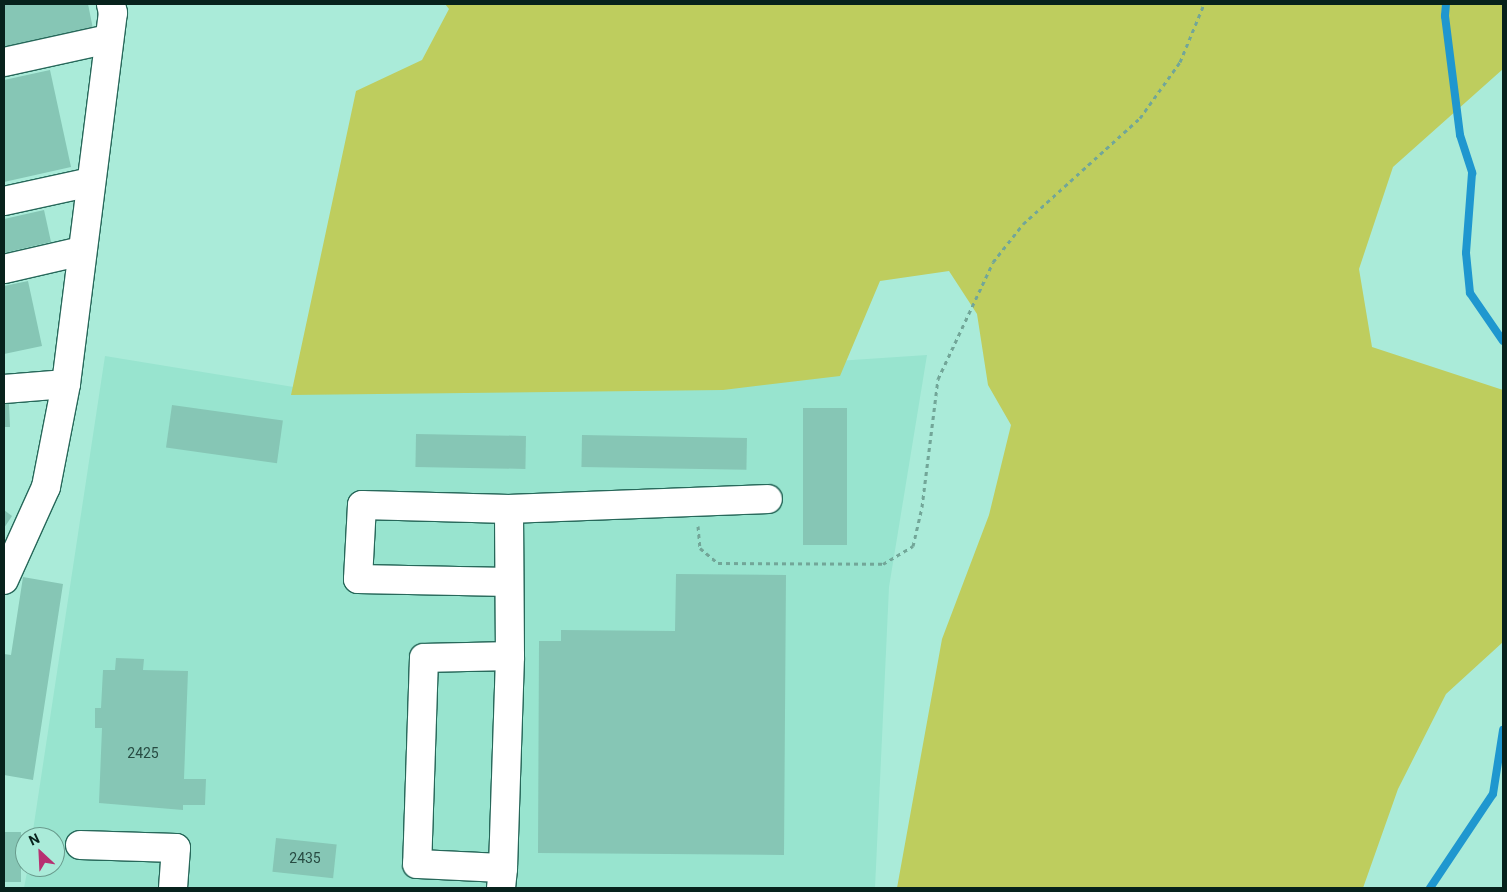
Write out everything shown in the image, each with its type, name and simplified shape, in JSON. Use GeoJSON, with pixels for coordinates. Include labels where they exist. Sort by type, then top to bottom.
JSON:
{"type":"FeatureCollection","features":[{"type":"Feature","properties":{"kind":"lane"},"geometry":{"type":"LineString","coordinates":[[4,580],[46,487],[66,384],[109,39],[111,4]]}},
{"type":"Feature","properties":{"kind":"lane"},"geometry":{"type":"LineString","coordinates":[[4,62],[109,39]]}},
{"type":"Feature","properties":{"kind":"lane"},"geometry":{"type":"LineString","coordinates":[[4,201],[91,182]]}},
{"type":"Feature","properties":{"kind":"lane"},"geometry":{"type":"LineString","coordinates":[[4,269],[82,251]]}},
{"type":"Feature","properties":{"kind":"lane"},"geometry":{"type":"LineString","coordinates":[[4,389],[66,384]]}},
{"type":"Feature","properties":{"kind":"lane"},"geometry":{"type":"LineString","coordinates":[[509,582],[358,579],[362,505],[509,509],[768,499]]}},
{"type":"Feature","properties":{"kind":"lane"},"geometry":{"type":"LineString","coordinates":[[509,509],[510,656],[502,878],[417,864],[424,658],[510,656]]}},
{"type":"Feature","properties":{"kind":"lane"},"geometry":{"type":"LineString","coordinates":[[80,845],[176,848],[173,888]]}},
{"type":"Feature","properties":{"kind":"path"},"geometry":{"type":"LineString","coordinates":[[696,502],[700,548],[718,563],[883,564],[913,546],[922,508],[938,379],[994,262],[1023,224],[1140,118],[1180,62],[1204,4]]}},
{"type":"Feature","properties":{"kind":"shaded area"},"geometry":{"type":"Polygon","coordinates":[[[927,355],[889,587],[875,888],[24,888],[26,877],[65,877],[65,827],[34,827],[105,356],[336,394],[927,355]]]}},
{"type":"Feature","properties":{"kind":"green space"},"geometry":{"type":"Polygon","coordinates":[[[445,4],[1503,4],[1503,69],[1393,167],[1359,269],[1372,347],[1503,390],[1503,642],[1446,694],[1398,789],[1363,888],[897,888],[942,639],[989,515],[1011,425],[988,385],[977,314],[949,271],[880,281],[840,376],[723,390],[291,395],[356,91],[422,60],[449,9],[445,4]]]}},
{"type":"Feature","properties":{"kind":"building"},"geometry":{"type":"Polygon","coordinates":[[[4,4],[88,4],[93,29],[4,49],[4,4]]]}},
{"type":"Feature","properties":{"kind":"building"},"geometry":{"type":"Polygon","coordinates":[[[50,70],[71,167],[4,182],[4,80],[50,70]]]}},
{"type":"Feature","properties":{"kind":"building"},"geometry":{"type":"Polygon","coordinates":[[[44,210],[51,242],[4,253],[4,219],[44,210]]]}},
{"type":"Feature","properties":{"kind":"building"},"geometry":{"type":"Polygon","coordinates":[[[28,281],[42,346],[4,354],[4,286],[28,281]]]}},
{"type":"Feature","properties":{"kind":"building"},"geometry":{"type":"Polygon","coordinates":[[[4,404],[9,404],[10,427],[4,427],[4,404]]]}},
{"type":"Feature","properties":{"kind":"building"},"geometry":{"type":"Polygon","coordinates":[[[172,405],[283,421],[277,463],[166,448],[172,405]]]}},
{"type":"Feature","properties":{"kind":"building"},"geometry":{"type":"Polygon","coordinates":[[[803,408],[847,408],[847,545],[803,545],[803,408]]]}},
{"type":"Feature","properties":{"kind":"building"},"geometry":{"type":"Polygon","coordinates":[[[416,434],[526,436],[525,469],[415,467],[416,434]]]}},
{"type":"Feature","properties":{"kind":"building"},"geometry":{"type":"Polygon","coordinates":[[[582,435],[747,438],[746,470],[581,467],[582,435]]]}},
{"type":"Feature","properties":{"kind":"building"},"geometry":{"type":"Polygon","coordinates":[[[4,510],[12,516],[4,528],[4,510]]]}},
{"type":"Feature","properties":{"kind":"building"},"geometry":{"type":"Polygon","coordinates":[[[676,574],[786,575],[784,855],[538,853],[539,641],[561,641],[561,630],[675,631],[676,574]]]}},
{"type":"Feature","properties":{"kind":"building"},"geometry":{"type":"Polygon","coordinates":[[[23,577],[63,584],[33,780],[4,775],[4,654],[11,655],[23,577]]]}},
{"type":"Feature","properties":{"kind":"building"},"geometry":{"type":"Polygon","coordinates":[[[116,658],[144,659],[143,670],[188,671],[184,779],[206,779],[205,805],[183,805],[183,810],[99,803],[102,728],[95,728],[95,708],[101,708],[103,670],[115,670],[116,658]]]}},
{"type":"Feature","properties":{"kind":"building"},"geometry":{"type":"Polygon","coordinates":[[[4,832],[15,832],[15,877],[21,877],[21,882],[4,882],[4,832]]]}},
{"type":"Feature","properties":{"kind":"building"},"geometry":{"type":"Polygon","coordinates":[[[276,838],[337,844],[333,878],[272,872],[276,838]]]}},
{"type":"Feature","properties":{"kind":"waterway"},"geometry":{"type":"LineString","coordinates":[[1446,4],[1445,16],[1460,135],[1472,173],[1466,253],[1470,293],[1503,341]]}},
{"type":"Feature","properties":{"kind":"waterway"},"geometry":{"type":"LineString","coordinates":[[1430,888],[1493,794],[1503,730]]}}]}
